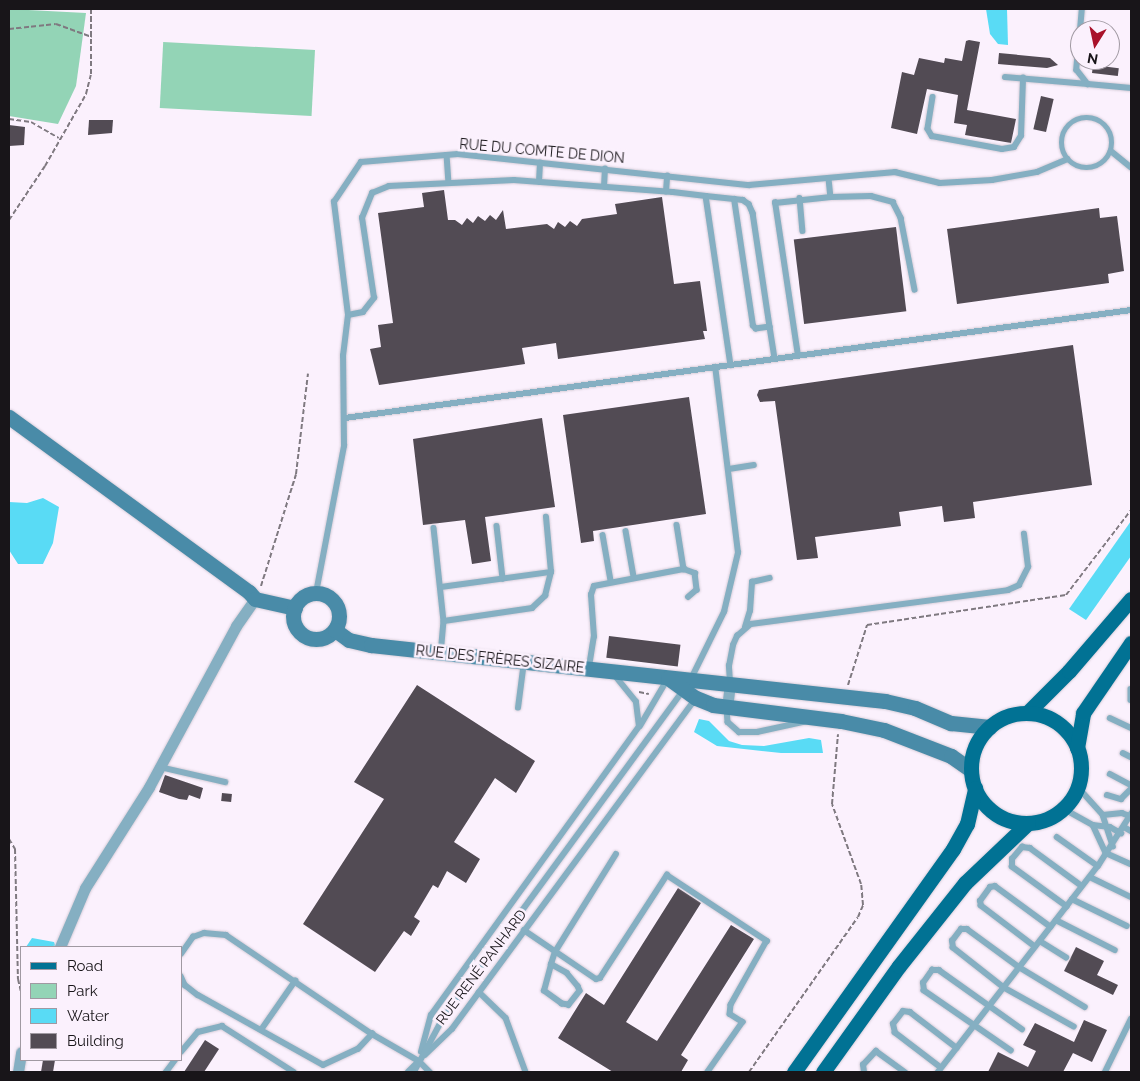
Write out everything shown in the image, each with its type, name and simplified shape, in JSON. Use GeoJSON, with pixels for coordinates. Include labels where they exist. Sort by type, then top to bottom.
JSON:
{"type":"FeatureCollection","features":[{"type":"Feature","properties":{"kind":"main road"},"geometry":{"type":"LineString","coordinates":[[1027,713],[1069,671],[1131,599]]}},
{"type":"Feature","properties":{"kind":"main road"},"geometry":{"type":"LineString","coordinates":[[1078,748],[1071,737],[1052,720],[1027,713],[1007,717],[990,727],[979,739],[971,770],[975,788],[981,800],[1002,818],[1028,824],[1047,819],[1064,809],[1078,787],[1081,774],[1078,748],[1083,713],[1131,643]]}},
{"type":"Feature","properties":{"kind":"main road"},"geometry":{"type":"LineString","coordinates":[[794,1072],[953,850],[967,824],[975,788]]}},
{"type":"Feature","properties":{"kind":"main road"},"geometry":{"type":"LineString","coordinates":[[823,1072],[899,966],[965,883],[1028,824]]}},
{"type":"Feature","properties":{"kind":"street"},"geometry":{"type":"LineString","coordinates":[[9,417],[255,599],[295,608]]}},
{"type":"Feature","properties":{"kind":"street"},"geometry":{"type":"LineString","coordinates":[[316,593],[328,596],[337,606],[340,618],[335,630],[324,638],[311,639],[296,627],[293,621],[295,608],[307,595],[316,593]]}},
{"type":"Feature","properties":{"kind":"street"},"geometry":{"type":"LineString","coordinates":[[60,946],[84,888],[160,767],[236,626],[255,599]]}},
{"type":"Feature","properties":{"kind":"street","name":"RUE DES FRÈRES SIZAIRE"},"geometry":{"type":"LineString","coordinates":[[335,630],[348,640],[371,645],[668,678]]}},
{"type":"Feature","properties":{"kind":"street"},"geometry":{"type":"LineString","coordinates":[[668,678],[728,708],[841,721],[919,742],[971,770]]}},
{"type":"Feature","properties":{"kind":"street"},"geometry":{"type":"LineString","coordinates":[[690,689],[730,682],[845,696],[904,705],[950,723],[990,727]]}},
{"type":"Feature","properties":{"kind":"street"},"geometry":{"type":"LineString","coordinates":[[728,708],[730,682]]}},
{"type":"Feature","properties":{"kind":"street"},"geometry":{"type":"LineString","coordinates":[[18,1072],[20,1059]]}},
{"type":"Feature","properties":{"kind":"lane"},"geometry":{"type":"LineString","coordinates":[[1077,70],[1088,84]]}},
{"type":"Feature","properties":{"kind":"lane"},"geometry":{"type":"LineString","coordinates":[[1005,77],[1131,88]]}},
{"type":"Feature","properties":{"kind":"lane"},"geometry":{"type":"LineString","coordinates":[[933,97],[928,129],[932,136],[1002,149],[1014,147],[1021,136],[1023,78]]}},
{"type":"Feature","properties":{"kind":"lane"},"geometry":{"type":"LineString","coordinates":[[1082,118],[1099,121],[1106,126],[1112,142],[1110,151],[1095,167],[1080,167],[1067,159],[1061,143],[1063,134],[1067,127],[1082,118]]}},
{"type":"Feature","properties":{"kind":"lane"},"geometry":{"type":"LineString","coordinates":[[1110,151],[1131,167]]}},
{"type":"Feature","properties":{"kind":"lane"},"geometry":{"type":"LineString","coordinates":[[447,155],[449,181]]}},
{"type":"Feature","properties":{"kind":"lane","name":"RUE DU COMTE DE DION"},"geometry":{"type":"LineString","coordinates":[[316,593],[344,446],[343,356],[348,316],[334,202],[361,162],[447,155],[540,162],[749,185],[895,172],[940,182],[992,180],[1037,172],[1067,159]]}},
{"type":"Feature","properties":{"kind":"lane"},"geometry":{"type":"LineString","coordinates":[[539,182],[540,162]]}},
{"type":"Feature","properties":{"kind":"lane"},"geometry":{"type":"LineString","coordinates":[[604,187],[605,169]]}},
{"type":"Feature","properties":{"kind":"lane"},"geometry":{"type":"LineString","coordinates":[[666,192],[667,176]]}},
{"type":"Feature","properties":{"kind":"lane"},"geometry":{"type":"LineString","coordinates":[[829,179],[831,196]]}},
{"type":"Feature","properties":{"kind":"lane"},"geometry":{"type":"LineString","coordinates":[[348,316],[363,312],[374,298],[362,218],[372,193],[389,186],[449,181],[539,182],[706,196],[734,199],[750,204],[753,213],[775,359]]}},
{"type":"Feature","properties":{"kind":"lane"},"geometry":{"type":"LineString","coordinates":[[706,196],[731,365]]}},
{"type":"Feature","properties":{"kind":"lane"},"geometry":{"type":"LineString","coordinates":[[798,356],[775,203],[800,198],[831,196],[872,196],[893,202],[901,218],[915,290]]}},
{"type":"Feature","properties":{"kind":"lane"},"geometry":{"type":"LineString","coordinates":[[800,198],[803,231]]}},
{"type":"Feature","properties":{"kind":"lane"},"geometry":{"type":"LineString","coordinates":[[734,199],[753,326],[756,329],[770,327]]}},
{"type":"Feature","properties":{"kind":"lane"},"geometry":{"type":"LineString","coordinates":[[345,418],[1131,310]]}},
{"type":"Feature","properties":{"kind":"lane"},"geometry":{"type":"LineString","coordinates":[[414,1072],[442,1020],[690,689],[724,612],[736,567],[737,523],[715,368]]}},
{"type":"Feature","properties":{"kind":"lane"},"geometry":{"type":"LineString","coordinates":[[729,469],[754,465]]}},
{"type":"Feature","properties":{"kind":"lane"},"geometry":{"type":"LineString","coordinates":[[444,621],[532,608],[545,596],[551,572],[546,517]]}},
{"type":"Feature","properties":{"kind":"lane"},"geometry":{"type":"LineString","coordinates":[[677,525],[684,569]]}},
{"type":"Feature","properties":{"kind":"lane"},"geometry":{"type":"LineString","coordinates":[[498,526],[503,579]]}},
{"type":"Feature","properties":{"kind":"lane"},"geometry":{"type":"LineString","coordinates":[[434,528],[444,621],[441,653]]}},
{"type":"Feature","properties":{"kind":"lane"},"geometry":{"type":"LineString","coordinates":[[626,531],[634,577]]}},
{"type":"Feature","properties":{"kind":"lane"},"geometry":{"type":"LineString","coordinates":[[744,628],[762,622],[1008,590],[1020,585],[1026,576],[1024,534]]}},
{"type":"Feature","properties":{"kind":"lane"},"geometry":{"type":"LineString","coordinates":[[603,535],[611,582]]}},
{"type":"Feature","properties":{"kind":"lane"},"geometry":{"type":"LineString","coordinates":[[589,669],[594,637],[592,591],[594,586],[684,569],[695,573],[697,590],[689,597]]}},
{"type":"Feature","properties":{"kind":"lane"},"geometry":{"type":"LineString","coordinates":[[441,587],[551,572]]}},
{"type":"Feature","properties":{"kind":"lane"},"geometry":{"type":"LineString","coordinates":[[730,682],[730,656],[737,636],[744,628],[750,611],[752,582],[770,578]]}},
{"type":"Feature","properties":{"kind":"lane"},"geometry":{"type":"LineString","coordinates":[[518,708],[524,662]]}},
{"type":"Feature","properties":{"kind":"lane"},"geometry":{"type":"LineString","coordinates":[[607,671],[630,691],[640,715],[639,727]]}},
{"type":"Feature","properties":{"kind":"lane","name":"RUE RENÉ PANHARD"},"geometry":{"type":"LineString","coordinates":[[419,1061],[430,1016],[639,727],[668,678]]}},
{"type":"Feature","properties":{"kind":"lane","name":"RUE RENÉ PANHARD"},"geometry":{"type":"LineString","coordinates":[[419,1061],[452,1029],[479,992],[690,689]]}},
{"type":"Feature","properties":{"kind":"lane"},"geometry":{"type":"LineString","coordinates":[[1131,689],[1131,700]]}},
{"type":"Feature","properties":{"kind":"lane"},"geometry":{"type":"LineString","coordinates":[[728,708],[728,722],[739,732],[800,725],[814,717]]}},
{"type":"Feature","properties":{"kind":"lane"},"geometry":{"type":"LineString","coordinates":[[1110,718],[1131,728]]}},
{"type":"Feature","properties":{"kind":"lane"},"geometry":{"type":"LineString","coordinates":[[1123,753],[1131,757]]}},
{"type":"Feature","properties":{"kind":"lane"},"geometry":{"type":"LineString","coordinates":[[160,767],[225,782]]}},
{"type":"Feature","properties":{"kind":"lane"},"geometry":{"type":"LineString","coordinates":[[1110,774],[1131,785]]}},
{"type":"Feature","properties":{"kind":"lane"},"geometry":{"type":"LineString","coordinates":[[1078,787],[1104,815],[1110,826],[1113,846]]}},
{"type":"Feature","properties":{"kind":"lane"},"geometry":{"type":"LineString","coordinates":[[1107,795],[1121,800],[1131,789]]}},
{"type":"Feature","properties":{"kind":"lane"},"geometry":{"type":"LineString","coordinates":[[1064,809],[1093,825],[1110,826],[1131,831]]}},
{"type":"Feature","properties":{"kind":"lane"},"geometry":{"type":"LineString","coordinates":[[957,1048],[910,1012],[903,1011],[893,1024],[895,1033],[939,1070],[957,1048],[1004,988],[1082,886],[1090,877],[1113,846],[1131,815],[1122,812],[1104,815]]}},
{"type":"Feature","properties":{"kind":"lane"},"geometry":{"type":"LineString","coordinates":[[1093,825],[1106,853],[1131,864]]}},
{"type":"Feature","properties":{"kind":"lane"},"geometry":{"type":"LineString","coordinates":[[1058,837],[1098,866]]}},
{"type":"Feature","properties":{"kind":"lane"},"geometry":{"type":"LineString","coordinates":[[1066,907],[1012,867],[1012,860],[1022,847],[1030,848],[1082,886]]}},
{"type":"Feature","properties":{"kind":"lane"},"geometry":{"type":"LineString","coordinates":[[551,964],[567,973],[578,986],[580,991],[569,1005],[562,1004],[544,991],[551,964],[616,854]]}},
{"type":"Feature","properties":{"kind":"lane"},"geometry":{"type":"LineString","coordinates":[[524,930],[556,953],[600,978],[666,875],[767,941],[731,1005],[730,1014],[743,1022],[708,1072]]}},
{"type":"Feature","properties":{"kind":"lane"},"geometry":{"type":"LineString","coordinates":[[1090,877],[1131,897]]}},
{"type":"Feature","properties":{"kind":"lane"},"geometry":{"type":"LineString","coordinates":[[1035,948],[981,906],[980,901],[990,887],[994,886],[1051,927]]}},
{"type":"Feature","properties":{"kind":"lane"},"geometry":{"type":"LineString","coordinates":[[1072,899],[1127,926]]}},
{"type":"Feature","properties":{"kind":"lane"},"geometry":{"type":"LineString","coordinates":[[1056,920],[1115,950]]}},
{"type":"Feature","properties":{"kind":"lane"},"geometry":{"type":"LineString","coordinates":[[1074,1027],[1004,988],[953,948],[952,942],[961,929],[967,929],[1019,967],[1085,1007]]}},
{"type":"Feature","properties":{"kind":"lane"},"geometry":{"type":"LineString","coordinates":[[182,952],[193,936],[214,933],[238,942],[372,1034],[419,1061],[430,1072]]}},
{"type":"Feature","properties":{"kind":"lane"},"geometry":{"type":"LineString","coordinates":[[1040,941],[1066,957]]}},
{"type":"Feature","properties":{"kind":"lane"},"geometry":{"type":"LineString","coordinates":[[1011,1051],[973,1027],[924,990],[923,983],[932,970],[939,970],[988,1008],[1022,1029]]}},
{"type":"Feature","properties":{"kind":"lane"},"geometry":{"type":"LineString","coordinates":[[182,978],[185,985],[198,995],[323,1065],[358,1049],[372,1034]]}},
{"type":"Feature","properties":{"kind":"lane"},"geometry":{"type":"LineString","coordinates":[[261,1030],[295,981]]}},
{"type":"Feature","properties":{"kind":"lane"},"geometry":{"type":"LineString","coordinates":[[479,992],[506,1018],[526,1072]]}},
{"type":"Feature","properties":{"kind":"lane"},"geometry":{"type":"LineString","coordinates":[[1105,1072],[1131,1019]]}},
{"type":"Feature","properties":{"kind":"lane"},"geometry":{"type":"LineString","coordinates":[[182,1051],[198,1032],[222,1026],[294,1072]]}},
{"type":"Feature","properties":{"kind":"lane"},"geometry":{"type":"LineString","coordinates":[[864,1072],[864,1065],[876,1051],[905,1072]]}},
{"type":"Feature","properties":{"kind":"lane"},"geometry":{"type":"LineString","coordinates":[[166,1072],[174,1061]]}},
{"type":"Feature","properties":{"kind":"lane"},"geometry":{"type":"LineString","coordinates":[[408,1072],[419,1061]]}},
{"type":"Feature","properties":{"kind":"path"},"geometry":{"type":"LineString","coordinates":[[9,220],[46,166],[59,138],[86,94],[91,74],[91,9]]}},
{"type":"Feature","properties":{"kind":"path"},"geometry":{"type":"LineString","coordinates":[[9,29],[56,24],[92,37]]}},
{"type":"Feature","properties":{"kind":"path"},"geometry":{"type":"LineString","coordinates":[[9,119],[31,122],[59,138]]}},
{"type":"Feature","properties":{"kind":"path"},"geometry":{"type":"LineString","coordinates":[[255,599],[264,579],[296,474],[308,374]]}},
{"type":"Feature","properties":{"kind":"path"},"geometry":{"type":"LineString","coordinates":[[845,696],[867,625],[1066,596],[1131,510]]}},
{"type":"Feature","properties":{"kind":"path"},"geometry":{"type":"LineString","coordinates":[[749,1072],[858,917],[863,905],[861,884],[839,830],[832,804],[831,780],[841,721]]}},
{"type":"Feature","properties":{"kind":"path"},"geometry":{"type":"LineString","coordinates":[[9,839],[15,849],[18,979],[20,988]]}},
{"type":"Feature","properties":{"kind":"green space"},"geometry":{"type":"Polygon","coordinates":[[[9,9],[86,13],[76,86],[58,124],[9,116],[9,9]]]}},
{"type":"Feature","properties":{"kind":"green space"},"geometry":{"type":"Polygon","coordinates":[[[163,42],[315,50],[312,116],[160,108],[163,42]]]}},
{"type":"Feature","properties":{"kind":"water"},"geometry":{"type":"Polygon","coordinates":[[[986,9],[1007,9],[1008,45],[998,44],[990,34],[986,9]]]}},
{"type":"Feature","properties":{"kind":"water"},"geometry":{"type":"Polygon","coordinates":[[[43,498],[59,507],[53,543],[43,564],[18,564],[9,550],[9,502],[27,503],[43,498]]]}},
{"type":"Feature","properties":{"kind":"water"},"geometry":{"type":"Polygon","coordinates":[[[1131,521],[1131,556],[1086,620],[1069,609],[1131,521]]]}},
{"type":"Feature","properties":{"kind":"water"},"geometry":{"type":"Polygon","coordinates":[[[699,719],[709,721],[729,741],[742,745],[764,746],[809,738],[821,740],[823,753],[781,753],[717,746],[694,732],[699,719]]]}},
{"type":"Feature","properties":{"kind":"water"},"geometry":{"type":"Polygon","coordinates":[[[32,938],[54,942],[56,946],[27,946],[32,938]]]}},
{"type":"Feature","properties":{"kind":"building"},"geometry":{"type":"Polygon","coordinates":[[[966,41],[980,42],[967,110],[1016,119],[1011,143],[965,135],[967,125],[954,123],[958,95],[927,89],[917,134],[891,128],[902,72],[914,75],[919,58],[944,63],[945,58],[962,61],[966,41]]]}},
{"type":"Feature","properties":{"kind":"building"},"geometry":{"type":"Polygon","coordinates":[[[999,53],[1050,58],[1058,65],[1047,68],[998,64],[999,53]]]}},
{"type":"Feature","properties":{"kind":"building"},"geometry":{"type":"Polygon","coordinates":[[[1092,70],[1119,70],[1118,76],[1092,73],[1092,70]]]}},
{"type":"Feature","properties":{"kind":"building"},"geometry":{"type":"Polygon","coordinates":[[[1041,96],[1054,99],[1046,132],[1033,129],[1041,96]]]}},
{"type":"Feature","properties":{"kind":"building"},"geometry":{"type":"Polygon","coordinates":[[[89,120],[113,120],[112,133],[88,135],[89,120]]]}},
{"type":"Feature","properties":{"kind":"building"},"geometry":{"type":"Polygon","coordinates":[[[9,125],[25,127],[24,145],[9,146],[9,125]]]}},
{"type":"Feature","properties":{"kind":"building"},"geometry":{"type":"Polygon","coordinates":[[[444,190],[448,220],[455,220],[462,225],[467,218],[473,223],[478,216],[485,221],[490,215],[496,220],[503,210],[506,229],[547,224],[554,229],[558,222],[565,227],[570,221],[577,226],[582,219],[617,214],[615,204],[662,197],[674,284],[700,281],[707,331],[703,331],[705,339],[558,359],[556,343],[522,348],[525,364],[379,385],[370,349],[381,347],[378,325],[393,323],[378,213],[424,207],[422,193],[444,190]]]}},
{"type":"Feature","properties":{"kind":"building"},"geometry":{"type":"Polygon","coordinates":[[[1099,208],[1100,218],[1117,216],[1124,271],[1108,274],[1109,283],[957,304],[947,229],[1099,208]]]}},
{"type":"Feature","properties":{"kind":"building"},"geometry":{"type":"Polygon","coordinates":[[[896,227],[906,311],[804,324],[794,240],[896,227]]]}},
{"type":"Feature","properties":{"kind":"building"},"geometry":{"type":"Polygon","coordinates":[[[1073,345],[1092,485],[973,502],[975,518],[944,522],[942,506],[899,512],[901,526],[815,537],[818,558],[797,560],[775,401],[760,402],[757,395],[759,390],[1073,345]]]}},
{"type":"Feature","properties":{"kind":"building"},"geometry":{"type":"Polygon","coordinates":[[[689,397],[706,514],[593,531],[594,541],[581,543],[563,415],[689,397]]]}},
{"type":"Feature","properties":{"kind":"building"},"geometry":{"type":"Polygon","coordinates":[[[542,418],[555,507],[485,517],[491,561],[472,564],[465,520],[423,525],[413,439],[542,418]]]}},
{"type":"Feature","properties":{"kind":"building"},"geometry":{"type":"Polygon","coordinates":[[[609,636],[680,645],[678,667],[606,658],[609,636]]]}},
{"type":"Feature","properties":{"kind":"building"},"geometry":{"type":"Polygon","coordinates":[[[417,685],[535,761],[516,793],[495,778],[454,842],[480,859],[466,883],[447,871],[438,888],[433,885],[414,917],[420,921],[411,936],[404,931],[375,972],[303,924],[384,799],[354,782],[417,685]]]}},
{"type":"Feature","properties":{"kind":"building"},"geometry":{"type":"Polygon","coordinates":[[[165,775],[203,788],[200,799],[189,795],[187,800],[179,799],[159,792],[165,775]]]}},
{"type":"Feature","properties":{"kind":"building"},"geometry":{"type":"Polygon","coordinates":[[[222,793],[232,794],[231,802],[221,801],[222,793]]]}},
{"type":"Feature","properties":{"kind":"building"},"geometry":{"type":"Polygon","coordinates":[[[678,888],[701,903],[626,1022],[657,1041],[731,925],[754,939],[681,1055],[688,1060],[681,1072],[613,1072],[558,1038],[586,993],[604,1005],[678,888]]]}},
{"type":"Feature","properties":{"kind":"building"},"geometry":{"type":"Polygon","coordinates":[[[1076,947],[1104,961],[1097,975],[1118,985],[1113,995],[1064,971],[1076,947]]]}},
{"type":"Feature","properties":{"kind":"building"},"geometry":{"type":"Polygon","coordinates":[[[1084,1020],[1107,1030],[1092,1062],[1073,1053],[1063,1072],[988,1072],[998,1052],[1028,1067],[1036,1051],[1023,1045],[1035,1023],[1074,1042],[1084,1020]]]}},
{"type":"Feature","properties":{"kind":"building"},"geometry":{"type":"Polygon","coordinates":[[[205,1040],[219,1049],[204,1072],[184,1072],[205,1040]]]}},
{"type":"Feature","properties":{"kind":"building"},"geometry":{"type":"Polygon","coordinates":[[[43,1061],[55,1061],[53,1072],[41,1072],[43,1061]]]}}]}
